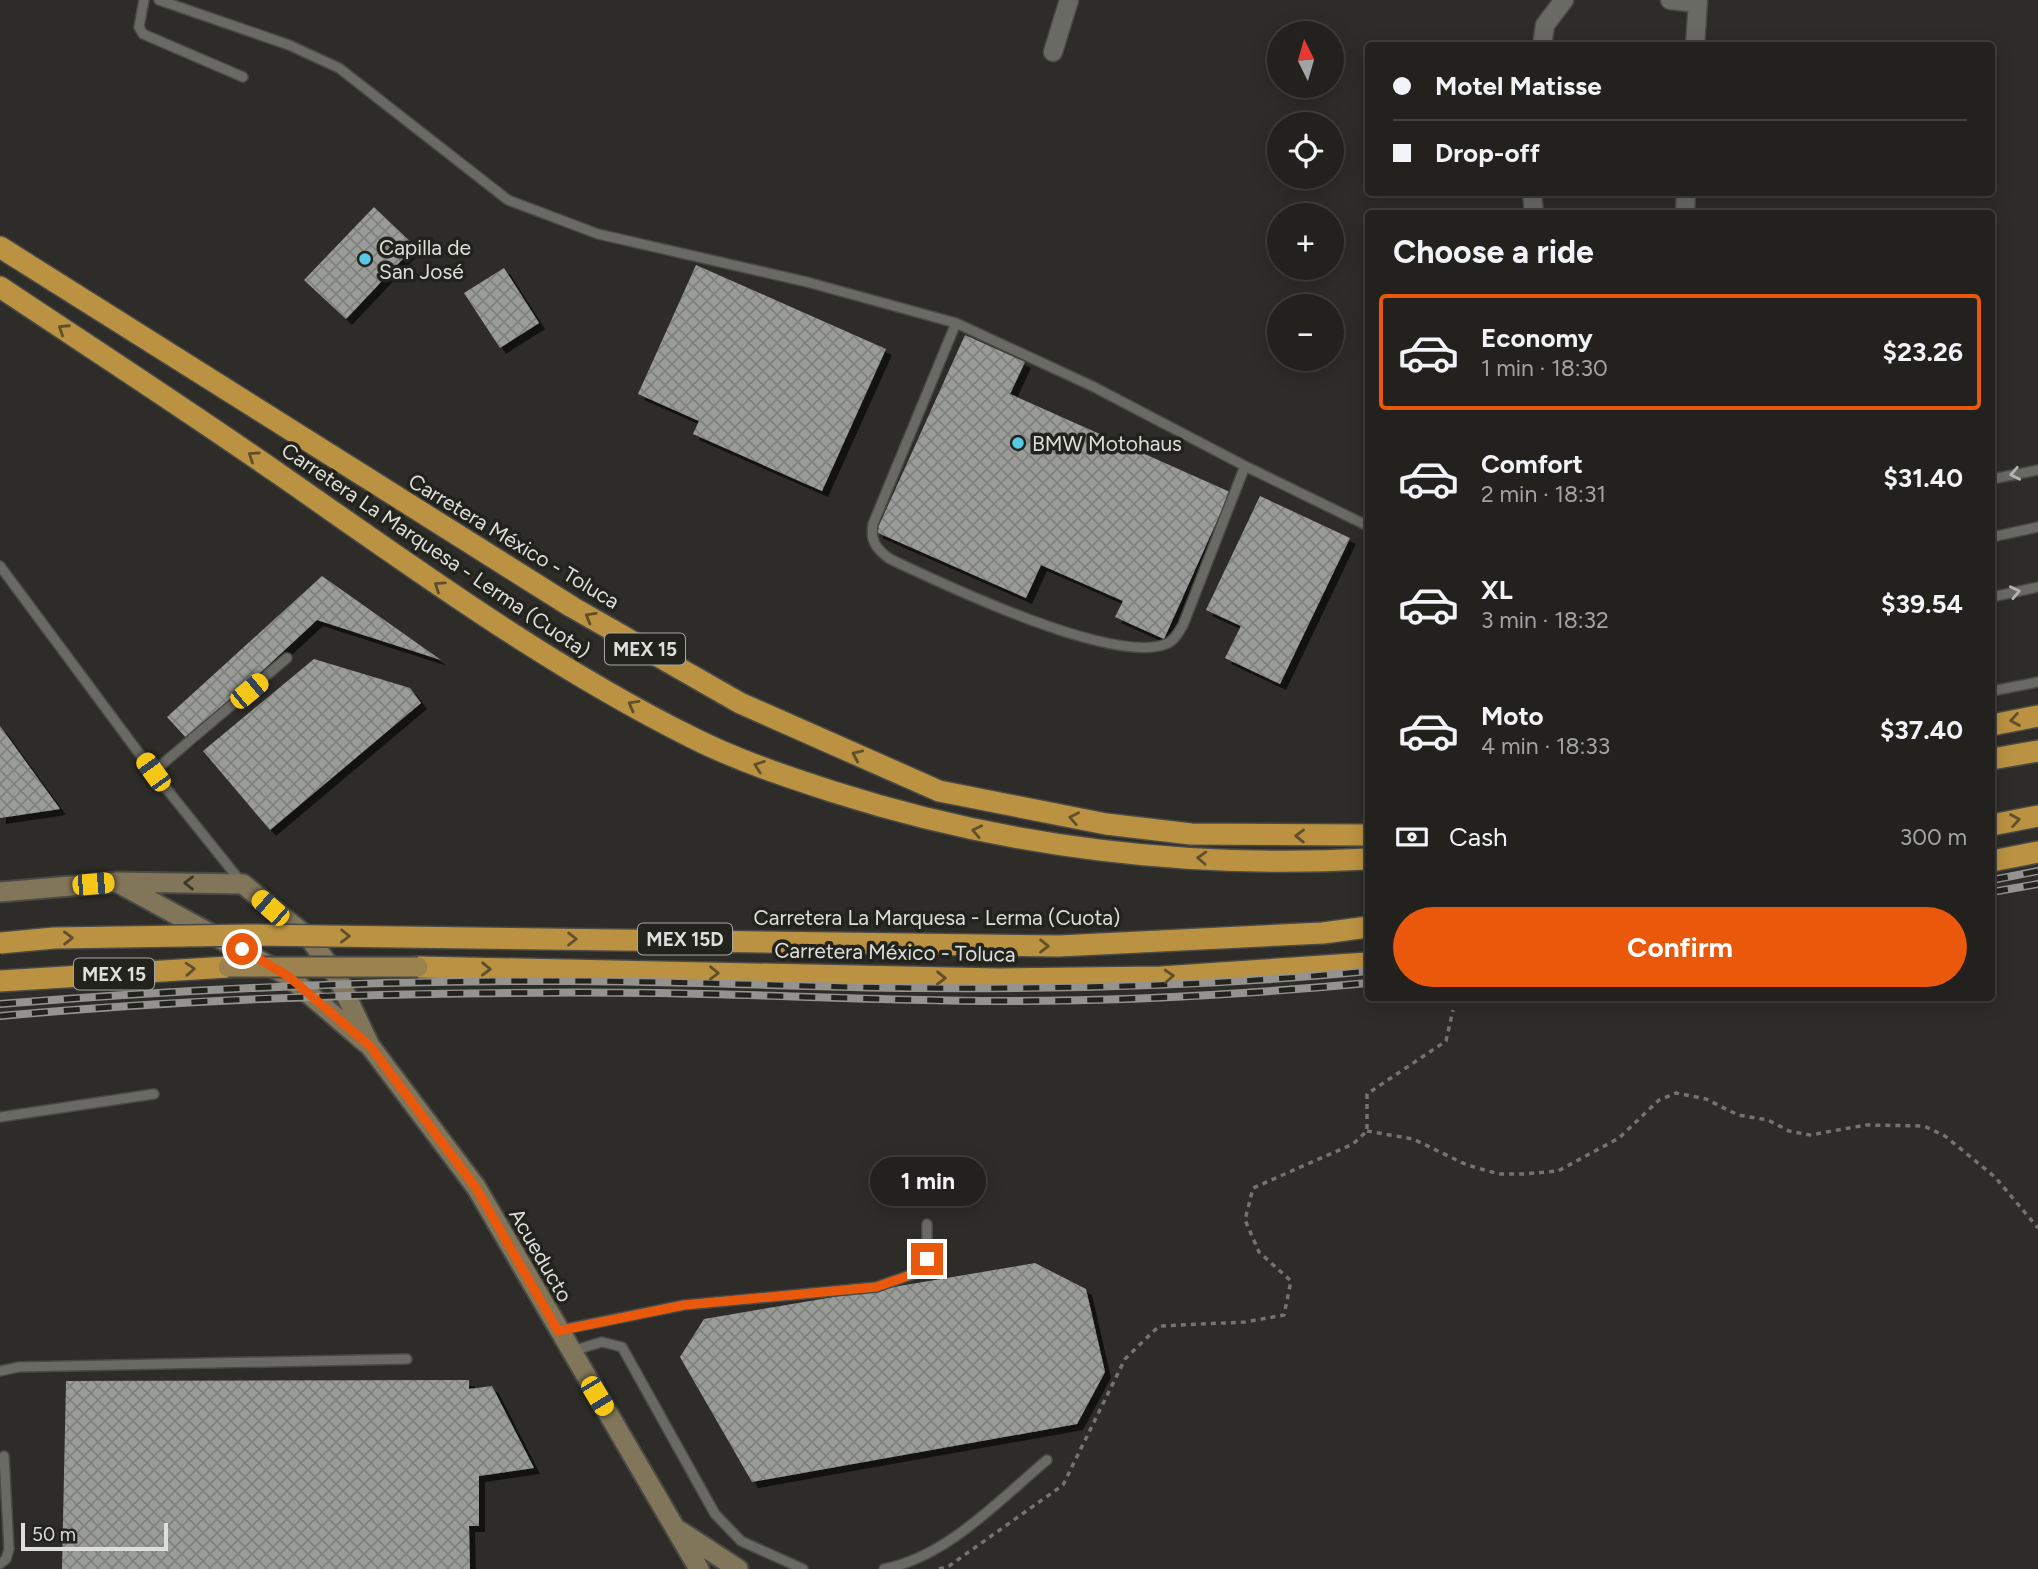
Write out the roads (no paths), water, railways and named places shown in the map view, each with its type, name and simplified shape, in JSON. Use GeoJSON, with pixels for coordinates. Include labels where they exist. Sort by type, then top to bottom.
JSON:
{"type":"FeatureCollection","features":[{"type":"Feature","properties":{"kind":"highway","name":"Carretera México - Toluca"},"geometry":{"type":"LineString","coordinates":[[0,247],[572,607],[740,703],[939,791],[1106,824],[1191,834],[1365,835]]}},
{"type":"Feature","properties":{"kind":"highway","name":"Carretera La Marquesa - Lerma (Cuota)"},"geometry":{"type":"LineString","coordinates":[[0,287],[142,380],[484,617],[566,668],[693,738],[763,767],[885,808],[1046,845],[1203,858],[1319,862],[1365,859]]}},
{"type":"Feature","properties":{"kind":"highway"},"geometry":{"type":"LineString","coordinates":[[1995,724],[2038,716]]}},
{"type":"Feature","properties":{"kind":"highway"},"geometry":{"type":"LineString","coordinates":[[1995,759],[2038,751]]}},
{"type":"Feature","properties":{"kind":"highway"},"geometry":{"type":"LineString","coordinates":[[1995,824],[2038,816]]}},
{"type":"Feature","properties":{"kind":"highway"},"geometry":{"type":"LineString","coordinates":[[1995,860],[2038,852]]}},
{"type":"Feature","properties":{"kind":"highway","name":"Carretera La Marquesa - Lerma (Cuota)"},"geometry":{"type":"LineString","coordinates":[[0,943],[54,939],[251,935],[1059,946],[1310,934],[1365,927]]}},
{"type":"Feature","properties":{"kind":"highway","name":"Carretera México - Toluca"},"geometry":{"type":"LineString","coordinates":[[418,967],[998,979],[1161,977],[1365,962]]}},
{"type":"Feature","properties":{"kind":"highway","name":"Carretera México - Toluca"},"geometry":{"type":"LineString","coordinates":[[0,981],[228,967]]}},
{"type":"Feature","properties":{"kind":"main road"},"geometry":{"type":"LineString","coordinates":[[117,882],[288,976],[370,1046]]}},
{"type":"Feature","properties":{"kind":"main road"},"geometry":{"type":"LineString","coordinates":[[0,892],[117,882],[243,884],[310,939],[338,978],[370,1046]]}},
{"type":"Feature","properties":{"kind":"main road","name":"Carretera México - Toluca"},"geometry":{"type":"LineString","coordinates":[[228,967],[418,967]]}},
{"type":"Feature","properties":{"kind":"main road","name":"Acueducto"},"geometry":{"type":"LineString","coordinates":[[370,1046],[476,1188],[699,1569]]}},
{"type":"Feature","properties":{"kind":"main road"},"geometry":{"type":"LineString","coordinates":[[679,1531],[738,1569]]}},
{"type":"Feature","properties":{"kind":"street"},"geometry":{"type":"LineString","coordinates":[[1053,51],[1069,0]]}},
{"type":"Feature","properties":{"kind":"street"},"geometry":{"type":"LineString","coordinates":[[1543,42],[1545,24],[1564,0]]}},
{"type":"Feature","properties":{"kind":"street"},"geometry":{"type":"LineString","coordinates":[[1670,0],[1698,1],[1695,42]]}},
{"type":"Feature","properties":{"kind":"lane"},"geometry":{"type":"LineString","coordinates":[[144,0],[139,27],[143,34],[243,77]]}},
{"type":"Feature","properties":{"kind":"lane"},"geometry":{"type":"LineString","coordinates":[[159,0],[289,45],[339,68],[508,200],[598,234],[807,282],[956,323],[1094,387],[1245,466],[1365,525]]}},
{"type":"Feature","properties":{"kind":"lane"},"geometry":{"type":"LineString","coordinates":[[956,323],[873,524],[871,536],[877,550],[890,559],[993,607],[1089,638],[1152,647],[1167,644],[1183,625],[1245,466]]}},
{"type":"Feature","properties":{"kind":"lane"},"geometry":{"type":"LineString","coordinates":[[1995,478],[2038,470]]}},
{"type":"Feature","properties":{"kind":"lane"},"geometry":{"type":"LineString","coordinates":[[1995,536],[2038,527]]}},
{"type":"Feature","properties":{"kind":"lane"},"geometry":{"type":"LineString","coordinates":[[0,566],[153,772],[243,884]]}},
{"type":"Feature","properties":{"kind":"lane"},"geometry":{"type":"LineString","coordinates":[[1995,596],[2038,587]]}},
{"type":"Feature","properties":{"kind":"lane"},"geometry":{"type":"LineString","coordinates":[[153,772],[287,658]]}},
{"type":"Feature","properties":{"kind":"lane"},"geometry":{"type":"LineString","coordinates":[[1995,690],[2038,682]]}},
{"type":"Feature","properties":{"kind":"lane"},"geometry":{"type":"LineString","coordinates":[[0,1117],[154,1094]]}},
{"type":"Feature","properties":{"kind":"lane"},"geometry":{"type":"LineString","coordinates":[[558,1331],[684,1305],[876,1287],[922,1271],[927,1259],[927,1224]]}},
{"type":"Feature","properties":{"kind":"lane"},"geometry":{"type":"LineString","coordinates":[[570,1352],[602,1342],[622,1347],[715,1514],[741,1541],[803,1569]]}},
{"type":"Feature","properties":{"kind":"lane"},"geometry":{"type":"LineString","coordinates":[[0,1371],[19,1367],[407,1359]]}},
{"type":"Feature","properties":{"kind":"lane"},"geometry":{"type":"LineString","coordinates":[[0,1564],[6,1559],[9,1549],[5,1456]]}},
{"type":"Feature","properties":{"kind":"lane"},"geometry":{"type":"LineString","coordinates":[[884,1569],[899,1566],[942,1544],[971,1524],[1047,1460]]}},
{"type":"Feature","properties":{"kind":"railway"},"geometry":{"type":"LineString","coordinates":[[1995,879],[2038,871]]}},
{"type":"Feature","properties":{"kind":"railway"},"geometry":{"type":"LineString","coordinates":[[1995,891],[2038,884]]}},
{"type":"Feature","properties":{"kind":"railway"},"geometry":{"type":"LineString","coordinates":[[0,1004],[214,990],[428,982],[614,981],[1028,988],[1142,986],[1365,971]]}},
{"type":"Feature","properties":{"kind":"railway"},"geometry":{"type":"LineString","coordinates":[[0,1016],[247,999],[412,994],[660,993],[1056,1001],[1190,996],[1365,983]]}},
{"type":"Feature","properties":{"kind":"place","name":"Capilla de San José"},"geometry":{"type":"Point","coordinates":[365,259]}},
{"type":"Feature","properties":{"kind":"place","name":"BMW Motohaus"},"geometry":{"type":"Point","coordinates":[1018,443]}}]}
